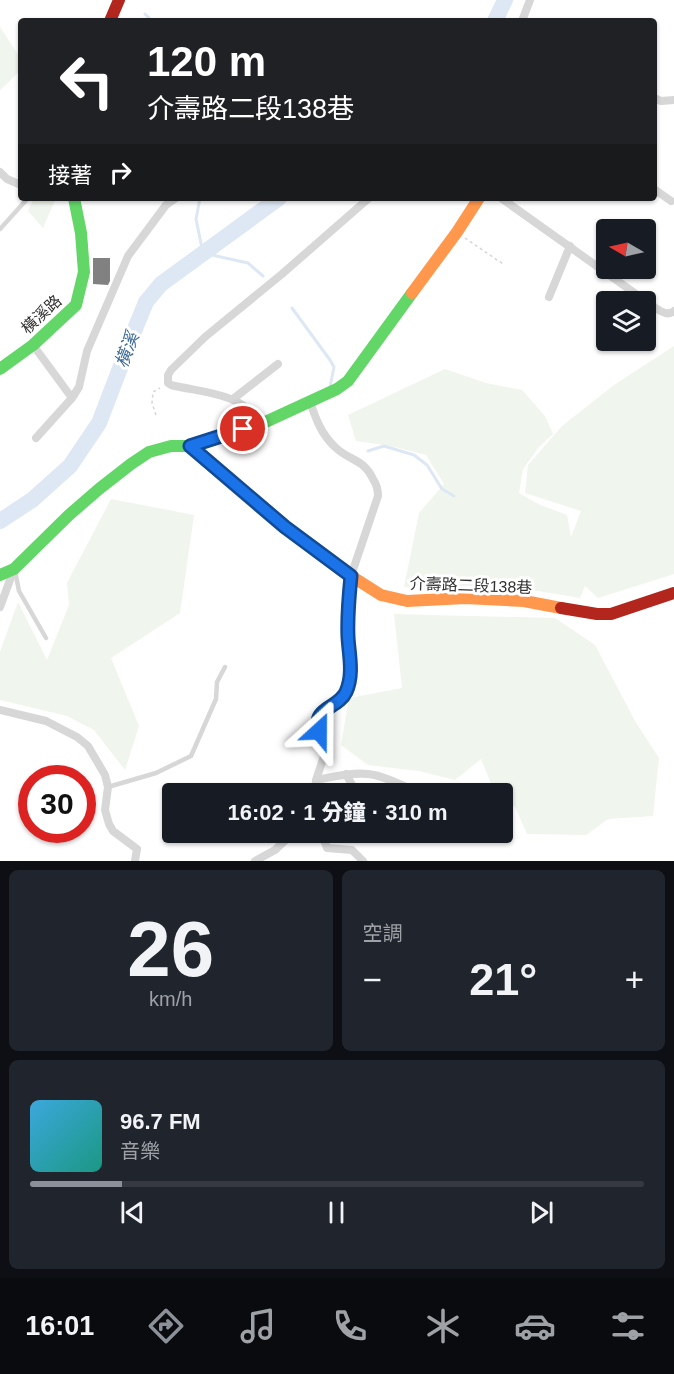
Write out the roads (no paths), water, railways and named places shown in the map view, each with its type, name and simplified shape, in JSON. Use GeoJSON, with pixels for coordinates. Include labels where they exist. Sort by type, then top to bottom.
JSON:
{"type":"FeatureCollection","features":[{"type":"Feature","properties":{"kind":"street"},"geometry":{"type":"LineString","coordinates":[[523,18],[530,0]]}},
{"type":"Feature","properties":{"kind":"street"},"geometry":{"type":"LineString","coordinates":[[111,18],[116,1]]}},
{"type":"Feature","properties":{"kind":"street"},"geometry":{"type":"LineString","coordinates":[[657,99],[674,100]]}},
{"type":"Feature","properties":{"kind":"street"},"geometry":{"type":"LineString","coordinates":[[0,172],[7,179],[18,184]]}},
{"type":"Feature","properties":{"kind":"street"},"geometry":{"type":"LineString","coordinates":[[657,191],[671,201]]}},
{"type":"Feature","properties":{"kind":"street","name":"橫溪路"},"geometry":{"type":"LineString","coordinates":[[0,369],[33,345],[76,305],[84,272],[81,233],[75,201]]}},
{"type":"Feature","properties":{"kind":"street"},"geometry":{"type":"LineString","coordinates":[[36,438],[72,398],[78,387],[87,351],[128,256],[166,205],[172,201]]}},
{"type":"Feature","properties":{"kind":"street"},"geometry":{"type":"LineString","coordinates":[[261,424],[252,411],[233,399],[175,386],[168,383],[168,375],[205,337],[366,201]]}},
{"type":"Feature","properties":{"kind":"street"},"geometry":{"type":"LineString","coordinates":[[0,575],[14,569],[99,489],[149,452],[171,446],[190,446],[261,424],[337,389],[348,381],[477,201]]}},
{"type":"Feature","properties":{"kind":"street"},"geometry":{"type":"LineString","coordinates":[[505,201],[657,309],[668,313],[674,311]]}},
{"type":"Feature","properties":{"kind":"street"},"geometry":{"type":"LineString","coordinates":[[549,297],[570,246]]}},
{"type":"Feature","properties":{"kind":"street"},"geometry":{"type":"LineString","coordinates":[[33,345],[72,398]]}},
{"type":"Feature","properties":{"kind":"street"},"geometry":{"type":"LineString","coordinates":[[233,399],[278,364]]}},
{"type":"Feature","properties":{"kind":"street"},"geometry":{"type":"LineString","coordinates":[[310,402],[318,424],[331,442],[341,452],[365,466],[378,490],[351,576],[348,613],[350,676],[348,684],[343,697],[318,718],[318,727],[326,750],[316,783]]}},
{"type":"Feature","properties":{"kind":"street","name":"介壽路二段138巷"},"geometry":{"type":"LineString","coordinates":[[190,446],[285,527],[351,576],[381,595],[407,601],[465,598],[524,601],[597,614],[611,614],[674,592]]}},
{"type":"Feature","properties":{"kind":"street"},"geometry":{"type":"LineString","coordinates":[[0,607],[14,569]]}},
{"type":"Feature","properties":{"kind":"street"},"geometry":{"type":"LineString","coordinates":[[0,710],[46,721],[77,736],[88,746],[105,775],[108,787],[105,810],[109,824],[113,831],[137,849],[135,861]]}},
{"type":"Feature","properties":{"kind":"street"},"geometry":{"type":"LineString","coordinates":[[316,780],[346,774],[368,774],[394,783]]}},
{"type":"Feature","properties":{"kind":"street"},"geometry":{"type":"LineString","coordinates":[[346,774],[351,783]]}},
{"type":"Feature","properties":{"kind":"street"},"geometry":{"type":"LineString","coordinates":[[255,861],[282,843]]}},
{"type":"Feature","properties":{"kind":"street"},"geometry":{"type":"LineString","coordinates":[[325,843],[327,848],[352,850],[363,861]]}},
{"type":"Feature","properties":{"kind":"lane"},"geometry":{"type":"LineString","coordinates":[[0,229],[25,201]]}},
{"type":"Feature","properties":{"kind":"lane"},"geometry":{"type":"LineString","coordinates":[[14,569],[19,591],[46,638]]}},
{"type":"Feature","properties":{"kind":"lane"},"geometry":{"type":"LineString","coordinates":[[108,787],[156,773],[191,756],[216,699],[217,682],[225,667]]}},
{"type":"Feature","properties":{"kind":"waterway","name":"橫溪"},"geometry":{"type":"LineString","coordinates":[[496,18],[505,0]]}},
{"type":"Feature","properties":{"kind":"waterway"},"geometry":{"type":"LineString","coordinates":[[145,14],[149,18]]}},
{"type":"Feature","properties":{"kind":"waterway","name":"橫溪"},"geometry":{"type":"LineString","coordinates":[[199,201],[196,219],[203,253],[248,263],[263,276]]}},
{"type":"Feature","properties":{"kind":"waterway","name":"橫溪"},"geometry":{"type":"LineString","coordinates":[[0,521],[32,500],[70,466],[99,423],[146,302],[161,284],[275,201]]}},
{"type":"Feature","properties":{"kind":"waterway"},"geometry":{"type":"LineString","coordinates":[[292,308],[334,367],[330,387]]}},
{"type":"Feature","properties":{"kind":"waterway"},"geometry":{"type":"LineString","coordinates":[[368,451],[384,446],[414,455],[427,465],[442,489],[454,496]]}}]}
